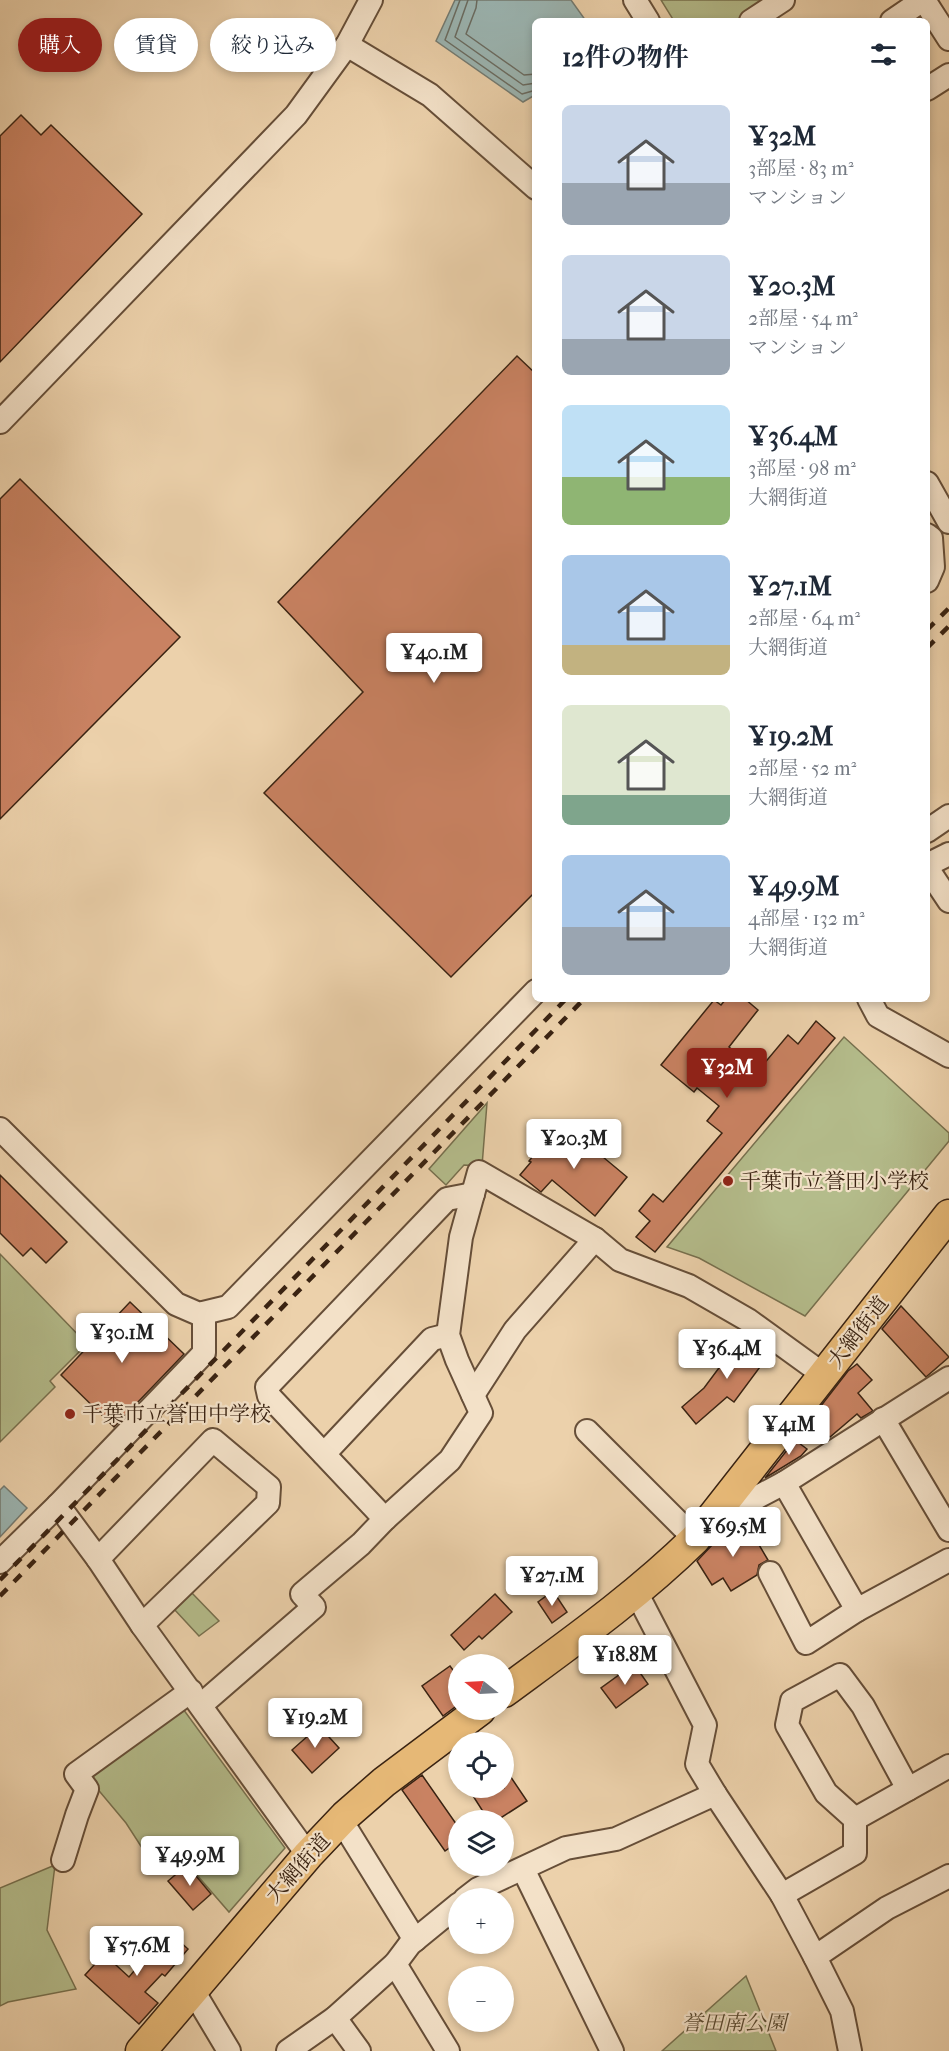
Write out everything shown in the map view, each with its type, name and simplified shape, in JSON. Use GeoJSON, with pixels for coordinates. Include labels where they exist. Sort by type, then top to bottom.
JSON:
{"type":"FeatureCollection","features":[{"type":"Feature","properties":{"kind":"main road","name":"大網街道"},"geometry":{"type":"LineString","coordinates":[[514,1684],[636,1592],[665,1568],[703,1530],[949,1215]]}},
{"type":"Feature","properties":{"kind":"main road","name":"大網街道"},"geometry":{"type":"LineString","coordinates":[[141,2051],[308,1855],[341,1820],[384,1782],[467,1720]]}},
{"type":"Feature","properties":{"kind":"street"},"geometry":{"type":"LineString","coordinates":[[0,422],[296,115],[346,45],[371,0]]}},
{"type":"Feature","properties":{"kind":"street"},"geometry":{"type":"LineString","coordinates":[[635,0],[646,18]]}},
{"type":"Feature","properties":{"kind":"street"},"geometry":{"type":"LineString","coordinates":[[756,18],[783,0]]}},
{"type":"Feature","properties":{"kind":"street"},"geometry":{"type":"LineString","coordinates":[[896,18],[923,0],[949,39]]}},
{"type":"Feature","properties":{"kind":"street"},"geometry":{"type":"LineString","coordinates":[[346,45],[430,95],[532,184]]}},
{"type":"Feature","properties":{"kind":"street"},"geometry":{"type":"LineString","coordinates":[[930,87],[949,75]]}},
{"type":"Feature","properties":{"kind":"street"},"geometry":{"type":"LineString","coordinates":[[930,488],[949,522]]}},
{"type":"Feature","properties":{"kind":"street"},"geometry":{"type":"LineString","coordinates":[[930,537],[933,567],[930,574]]}},
{"type":"Feature","properties":{"kind":"street"},"geometry":{"type":"LineString","coordinates":[[930,829],[949,816]]}},
{"type":"Feature","properties":{"kind":"street"},"geometry":{"type":"LineString","coordinates":[[930,864],[949,854]]}},
{"type":"Feature","properties":{"kind":"street"},"geometry":{"type":"LineString","coordinates":[[930,871],[949,901]]}},
{"type":"Feature","properties":{"kind":"street"},"geometry":{"type":"LineString","coordinates":[[0,1129],[176,1304],[199,1314],[228,1307],[532,995]]}},
{"type":"Feature","properties":{"kind":"street"},"geometry":{"type":"LineString","coordinates":[[871,1002],[878,1016],[949,1056]]}},
{"type":"Feature","properties":{"kind":"street"},"geometry":{"type":"LineString","coordinates":[[63,1860],[87,1789],[76,1774],[196,1698],[314,1607],[302,1594],[361,1544],[450,1460],[481,1413],[448,1335],[461,1237],[479,1172],[595,1239],[620,1260],[689,1286],[748,1320],[824,1375]]}},
{"type":"Feature","properties":{"kind":"street"},"geometry":{"type":"LineString","coordinates":[[385,1519],[269,1396],[267,1387],[447,1199],[473,1194]]}},
{"type":"Feature","properties":{"kind":"street"},"geometry":{"type":"LineString","coordinates":[[473,1395],[515,1330],[595,1239]]}},
{"type":"Feature","properties":{"kind":"street"},"geometry":{"type":"LineString","coordinates":[[0,1562],[204,1353],[204,1313]]}},
{"type":"Feature","properties":{"kind":"street"},"geometry":{"type":"LineString","coordinates":[[324,1454],[432,1339],[448,1335]]}},
{"type":"Feature","properties":{"kind":"street"},"geometry":{"type":"LineString","coordinates":[[587,1431],[703,1530],[784,1483],[949,1378]]}},
{"type":"Feature","properties":{"kind":"street"},"geometry":{"type":"LineString","coordinates":[[883,1419],[949,1530]]}},
{"type":"Feature","properties":{"kind":"street"},"geometry":{"type":"LineString","coordinates":[[98,1559],[213,1440],[269,1487],[268,1503],[142,1625]]}},
{"type":"Feature","properties":{"kind":"street"},"geometry":{"type":"LineString","coordinates":[[784,1483],[858,1610]]}},
{"type":"Feature","properties":{"kind":"street"},"geometry":{"type":"LineString","coordinates":[[58,1505],[308,1855]]}},
{"type":"Feature","properties":{"kind":"street"},"geometry":{"type":"LineString","coordinates":[[770,1573],[806,1643],[858,1610],[949,1560]]}},
{"type":"Feature","properties":{"kind":"street"},"geometry":{"type":"LineString","coordinates":[[636,1592],[705,1725],[697,1764],[782,1895],[842,2011],[850,2051]]}},
{"type":"Feature","properties":{"kind":"street"},"geometry":{"type":"LineString","coordinates":[[782,1895],[855,1853],[855,1819],[826,1793],[787,1725],[792,1701],[840,1675],[863,1706],[909,1789]]}},
{"type":"Feature","properties":{"kind":"street"},"geometry":{"type":"LineString","coordinates":[[855,1819],[949,1766]]}},
{"type":"Feature","properties":{"kind":"street"},"geometry":{"type":"LineString","coordinates":[[480,1888],[566,1848],[616,1839],[715,1794]]}},
{"type":"Feature","properties":{"kind":"street"},"geometry":{"type":"LineString","coordinates":[[341,1820],[415,1940]]}},
{"type":"Feature","properties":{"kind":"street"},"geometry":{"type":"LineString","coordinates":[[523,1869],[612,2051]]}},
{"type":"Feature","properties":{"kind":"street"},"geometry":{"type":"LineString","coordinates":[[815,1957],[887,1908],[949,1876]]}},
{"type":"Feature","properties":{"kind":"street"},"geometry":{"type":"LineString","coordinates":[[288,2051],[335,2018],[395,1964],[415,1940],[448,1913]]}},
{"type":"Feature","properties":{"kind":"street"},"geometry":{"type":"LineString","coordinates":[[395,1964],[448,2051]]}},
{"type":"Feature","properties":{"kind":"street"},"geometry":{"type":"LineString","coordinates":[[192,1989],[229,2051]]}},
{"type":"Feature","properties":{"kind":"street"},"geometry":{"type":"LineString","coordinates":[[335,2018],[359,2051]]}},
{"type":"Feature","properties":{"kind":"green space"},"geometry":{"type":"Polygon","coordinates":[[[661,0],[777,0],[750,18],[672,18],[661,0]]]}},
{"type":"Feature","properties":{"kind":"green space"},"geometry":{"type":"Polygon","coordinates":[[[844,1037],[949,1133],[949,1141],[805,1316],[699,1258],[667,1247],[844,1037]]]}},
{"type":"Feature","properties":{"kind":"green space"},"geometry":{"type":"Polygon","coordinates":[[[487,1103],[482,1166],[464,1165],[446,1185],[429,1169],[487,1103]]]}},
{"type":"Feature","properties":{"kind":"green space"},"geometry":{"type":"Polygon","coordinates":[[[0,1254],[87,1344],[50,1381],[55,1387],[0,1442],[0,1254]]]}},
{"type":"Feature","properties":{"kind":"green space"},"geometry":{"type":"Polygon","coordinates":[[[191,1592],[219,1621],[199,1636],[174,1609],[191,1592]]]}},
{"type":"Feature","properties":{"kind":"green space"},"geometry":{"type":"Polygon","coordinates":[[[175,1698],[285,1848],[229,1912],[183,1859],[157,1871],[126,1823],[85,1774],[175,1698]]]}},
{"type":"Feature","properties":{"kind":"green space"},"geometry":{"type":"Polygon","coordinates":[[[55,1865],[47,1930],[76,1989],[8,2002],[0,2006],[0,1888],[55,1865]]]}},
{"type":"Feature","properties":{"kind":"green space","name":"誉田南公園"},"geometry":{"type":"Polygon","coordinates":[[[746,1976],[776,2051],[662,2051],[746,1976]]]}},
{"type":"Feature","properties":{"kind":"water"},"geometry":{"type":"Polygon","coordinates":[[[455,0],[571,0],[584,18],[532,18],[532,97],[523,102],[436,41],[455,0]]]}},
{"type":"Feature","properties":{"kind":"water"},"geometry":{"type":"Polygon","coordinates":[[[4,1486],[27,1508],[0,1537],[0,1490],[4,1486]]]}},
{"type":"Feature","properties":{"kind":"building"},"geometry":{"type":"Polygon","coordinates":[[[21,115],[41,135],[51,125],[142,214],[0,362],[0,136],[21,115]]]}},
{"type":"Feature","properties":{"kind":"building"},"geometry":{"type":"Polygon","coordinates":[[[517,356],[532,370],[532,895],[451,977],[264,793],[363,692],[278,602],[517,356]]]}},
{"type":"Feature","properties":{"kind":"building"},"geometry":{"type":"Polygon","coordinates":[[[20,479],[180,637],[0,819],[0,499],[20,479]]]}},
{"type":"Feature","properties":{"kind":"building"},"geometry":{"type":"Polygon","coordinates":[[[712,1002],[721,1005],[724,1002],[749,1002],[758,1010],[729,1047],[758,1071],[788,1035],[798,1044],[816,1021],[835,1038],[655,1252],[636,1237],[650,1221],[639,1211],[653,1194],[663,1202],[722,1133],[707,1121],[719,1106],[697,1088],[694,1092],[661,1065],[712,1002]]]}},
{"type":"Feature","properties":{"kind":"building"},"geometry":{"type":"Polygon","coordinates":[[[561,1122],[627,1177],[595,1216],[552,1180],[541,1192],[520,1175],[561,1122]]]}},
{"type":"Feature","properties":{"kind":"building"},"geometry":{"type":"Polygon","coordinates":[[[0,1175],[67,1242],[46,1263],[31,1248],[23,1256],[0,1233],[0,1175]]]}},
{"type":"Feature","properties":{"kind":"building"},"geometry":{"type":"Polygon","coordinates":[[[130,1302],[184,1354],[114,1427],[61,1375],[130,1302]]]}},
{"type":"Feature","properties":{"kind":"building"},"geometry":{"type":"Polygon","coordinates":[[[901,1306],[949,1357],[926,1377],[882,1329],[901,1306]]]}},
{"type":"Feature","properties":{"kind":"building"},"geometry":{"type":"Polygon","coordinates":[[[742,1337],[768,1356],[734,1402],[727,1397],[696,1424],[682,1407],[704,1388],[742,1337]]]}},
{"type":"Feature","properties":{"kind":"building"},"geometry":{"type":"Polygon","coordinates":[[[857,1364],[872,1380],[858,1393],[873,1411],[861,1418],[857,1414],[830,1437],[810,1420],[848,1371],[857,1364]]]}},
{"type":"Feature","properties":{"kind":"building"},"geometry":{"type":"Polygon","coordinates":[[[795,1440],[807,1449],[801,1456],[765,1478],[795,1440]]]}},
{"type":"Feature","properties":{"kind":"building"},"geometry":{"type":"Polygon","coordinates":[[[746,1523],[768,1560],[759,1565],[757,1575],[731,1591],[723,1578],[712,1585],[697,1561],[714,1543],[746,1523]]]}},
{"type":"Feature","properties":{"kind":"building"},"geometry":{"type":"Polygon","coordinates":[[[553,1591],[567,1612],[552,1623],[538,1602],[553,1591]]]}},
{"type":"Feature","properties":{"kind":"building"},"geometry":{"type":"Polygon","coordinates":[[[495,1594],[512,1612],[482,1639],[479,1636],[464,1650],[451,1635],[495,1594]]]}},
{"type":"Feature","properties":{"kind":"building"},"geometry":{"type":"Polygon","coordinates":[[[634,1664],[648,1684],[616,1708],[601,1688],[634,1664]]]}},
{"type":"Feature","properties":{"kind":"building"},"geometry":{"type":"Polygon","coordinates":[[[448,1667],[448,1712],[443,1716],[422,1686],[448,1667]]]}},
{"type":"Feature","properties":{"kind":"building"},"geometry":{"type":"Polygon","coordinates":[[[319,1726],[339,1748],[312,1773],[292,1750],[319,1726]]]}},
{"type":"Feature","properties":{"kind":"building"},"geometry":{"type":"Polygon","coordinates":[[[422,1775],[448,1812],[448,1849],[445,1851],[402,1790],[422,1775]]]}},
{"type":"Feature","properties":{"kind":"building"},"geometry":{"type":"Polygon","coordinates":[[[514,1782],[527,1801],[513,1810],[482,1810],[474,1798],[514,1798],[514,1782]]]}},
{"type":"Feature","properties":{"kind":"building"},"geometry":{"type":"Polygon","coordinates":[[[187,1865],[211,1894],[193,1910],[168,1881],[187,1865]]]}},
{"type":"Feature","properties":{"kind":"building"},"geometry":{"type":"Polygon","coordinates":[[[168,1931],[188,1949],[165,1976],[162,1974],[145,1992],[158,2003],[139,2024],[85,1975],[104,1954],[129,1977],[168,1931]]]}},
{"type":"Feature","properties":{"kind":"railway"},"geometry":{"type":"LineString","coordinates":[[930,627],[949,608]]}},
{"type":"Feature","properties":{"kind":"railway"},"geometry":{"type":"LineString","coordinates":[[930,645],[949,626]]}},
{"type":"Feature","properties":{"kind":"railway"},"geometry":{"type":"LineString","coordinates":[[0,1580],[563,1002]]}},
{"type":"Feature","properties":{"kind":"railway"},"geometry":{"type":"LineString","coordinates":[[0,1596],[581,1002]]}},
{"type":"Feature","properties":{"kind":"place","name":"千葉市立誉田小学校"},"geometry":{"type":"Point","coordinates":[728,1181]}},
{"type":"Feature","properties":{"kind":"place","name":"千葉市立誉田中学校"},"geometry":{"type":"Point","coordinates":[70,1414]}}]}
